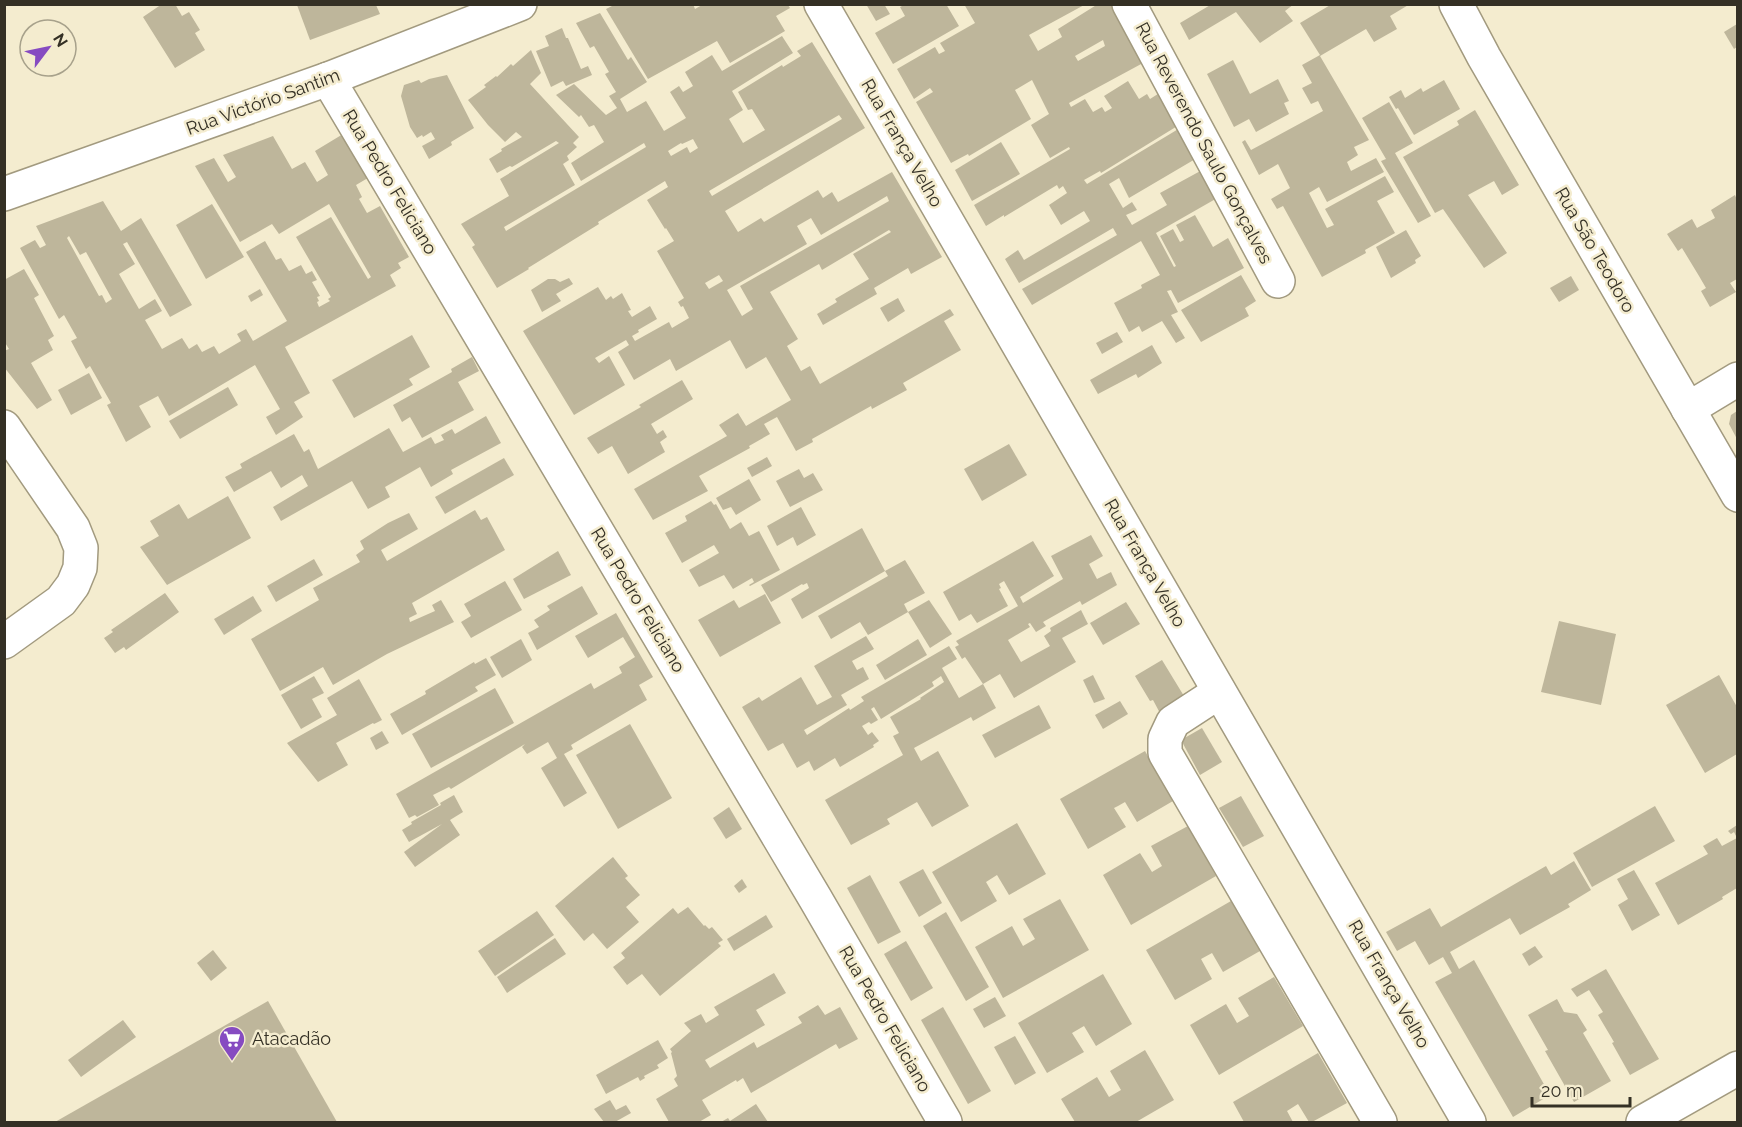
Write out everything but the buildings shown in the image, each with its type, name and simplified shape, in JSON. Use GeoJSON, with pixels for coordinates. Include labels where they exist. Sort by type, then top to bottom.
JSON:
{"type":"FeatureCollection","features":[{"type":"Feature","properties":{"kind":"street","name":"Rua Victório Santim"},"geometry":{"type":"LineString","coordinates":[[4,194],[328,79],[520,4]]}},
{"type":"Feature","properties":{"kind":"street","name":"Rua França Velho"},"geometry":{"type":"LineString","coordinates":[[821,4],[1469,1122]]}},
{"type":"Feature","properties":{"kind":"street","name":"Rua Reverendo Saulo Gonçalves"},"geometry":{"type":"LineString","coordinates":[[1130,4],[1278,281]]}},
{"type":"Feature","properties":{"kind":"street","name":"Rua São Teodoro"},"geometry":{"type":"LineString","coordinates":[[1456,4],[1484,57],[1737,495]]}},
{"type":"Feature","properties":{"kind":"street","name":"Rua Pedro Feliciano"},"geometry":{"type":"LineString","coordinates":[[328,79],[809,888],[945,1122]]}},
{"type":"Feature","properties":{"kind":"street"},"geometry":{"type":"LineString","coordinates":[[1688,409],[1737,379]]}},
{"type":"Feature","properties":{"kind":"street"},"geometry":{"type":"LineString","coordinates":[[4,427],[73,528],[81,548],[80,568],[73,585],[61,601],[4,642]]}},
{"type":"Feature","properties":{"kind":"street"},"geometry":{"type":"LineString","coordinates":[[1220,692],[1173,722],[1165,739],[1165,753],[1380,1122]]}},
{"type":"Feature","properties":{"kind":"street"},"geometry":{"type":"LineString","coordinates":[[1643,1122],[1737,1068]]}},
{"type":"Feature","properties":{"kind":"place","name":"Atacadão"},"geometry":{"type":"Point","coordinates":[232,1062]}}]}
